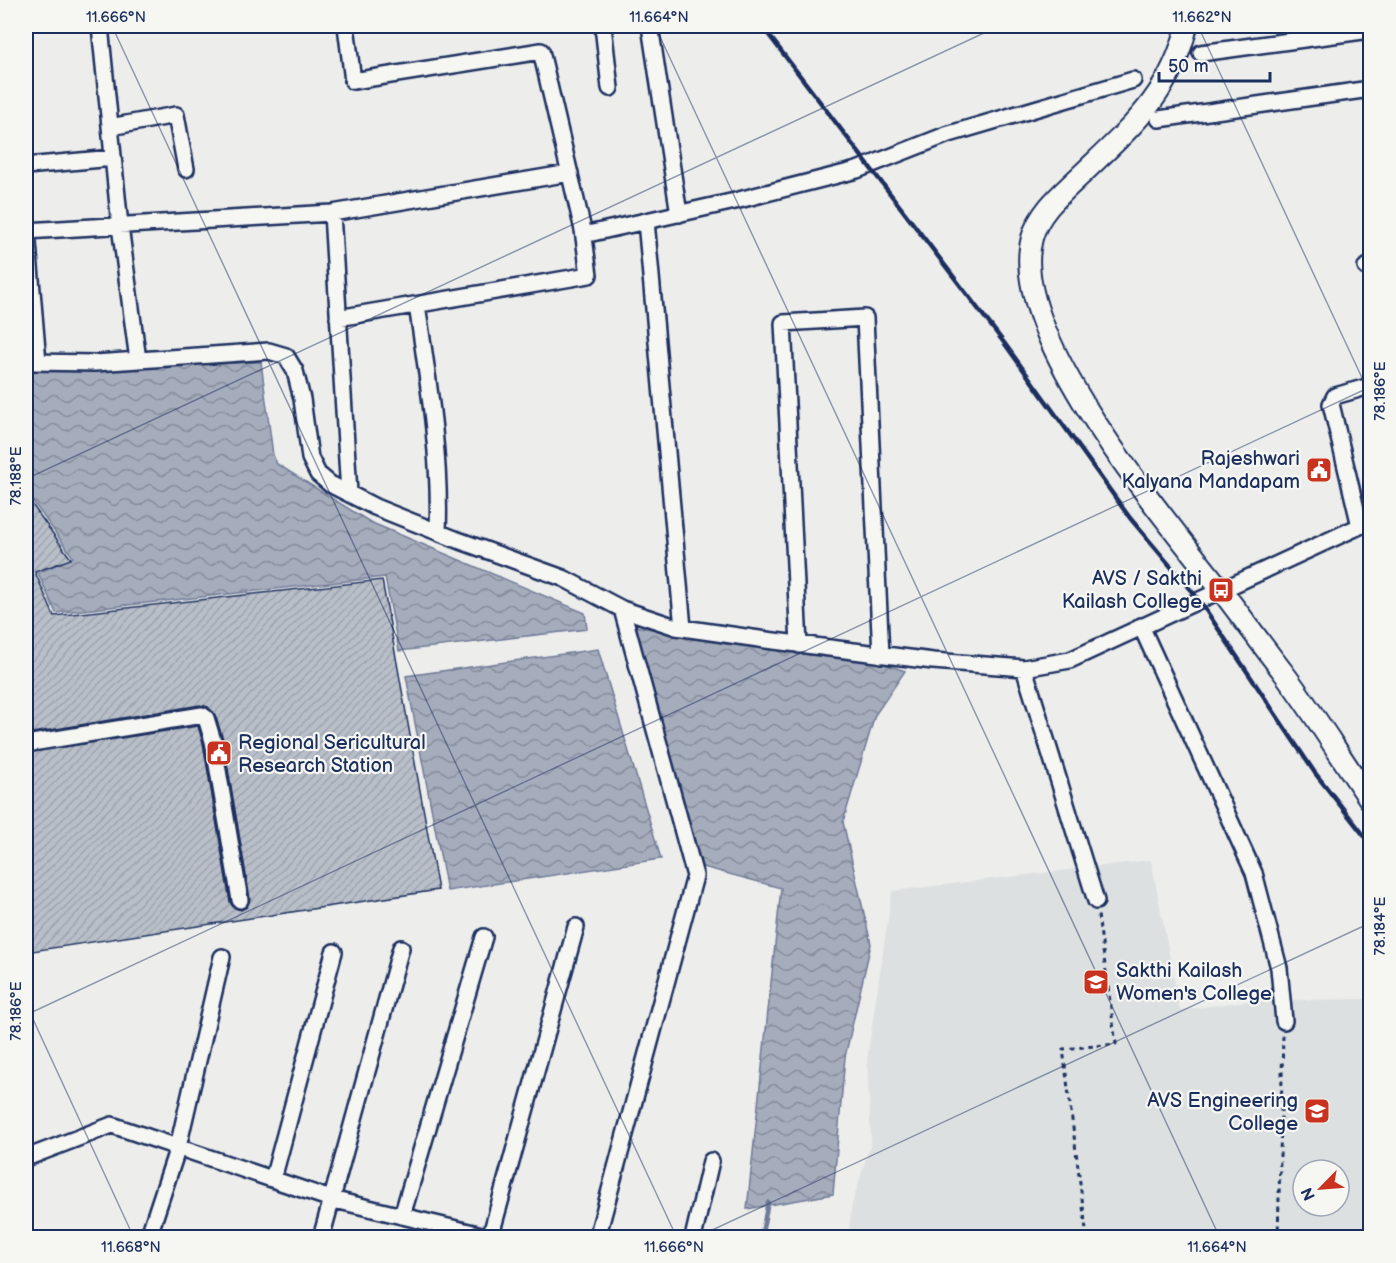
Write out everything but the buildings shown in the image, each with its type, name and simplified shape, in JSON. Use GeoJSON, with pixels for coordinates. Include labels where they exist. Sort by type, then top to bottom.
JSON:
{"type":"FeatureCollection","features":[{"type":"Feature","properties":{"kind":"main road"},"geometry":{"type":"LineString","coordinates":[[1040,317],[1028,300],[1020,276],[1019,249],[1024,226],[1043,196],[1134,108],[1152,84],[1163,63],[1176,26]]}},
{"type":"Feature","properties":{"kind":"main road"},"geometry":{"type":"LineString","coordinates":[[1187,26],[1178,58],[1150,106],[1053,202],[1037,224],[1029,251],[1030,283],[1051,345],[1094,419],[1178,536],[1306,702],[1371,800]]}},
{"type":"Feature","properties":{"kind":"main road"},"geometry":{"type":"LineString","coordinates":[[1306,702],[1371,778]]}},
{"type":"Feature","properties":{"kind":"street"},"geometry":{"type":"LineString","coordinates":[[100,26],[120,226],[138,360]]}},
{"type":"Feature","properties":{"kind":"street"},"geometry":{"type":"LineString","coordinates":[[338,318],[589,275],[583,230],[541,51],[353,81],[346,26]]}},
{"type":"Feature","properties":{"kind":"street"},"geometry":{"type":"LineString","coordinates":[[603,26],[610,88]]}},
{"type":"Feature","properties":{"kind":"street"},"geometry":{"type":"LineString","coordinates":[[650,26],[679,214]]}},
{"type":"Feature","properties":{"kind":"street"},"geometry":{"type":"LineString","coordinates":[[1201,53],[1371,30]]}},
{"type":"Feature","properties":{"kind":"street"},"geometry":{"type":"LineString","coordinates":[[583,230],[588,234],[856,170],[946,135],[1133,80]]}},
{"type":"Feature","properties":{"kind":"street"},"geometry":{"type":"LineString","coordinates":[[1159,119],[1371,89]]}},
{"type":"Feature","properties":{"kind":"street"},"geometry":{"type":"LineString","coordinates":[[110,127],[176,115],[186,169]]}},
{"type":"Feature","properties":{"kind":"street"},"geometry":{"type":"LineString","coordinates":[[26,166],[113,158]]}},
{"type":"Feature","properties":{"kind":"street"},"geometry":{"type":"LineString","coordinates":[[570,173],[332,213],[26,231],[32,361],[95,363],[269,351],[286,356],[295,371],[310,458],[318,474],[330,484],[375,507],[563,578],[622,609],[683,628],[881,655],[1024,668],[1070,660],[1365,525],[1331,404],[1335,396],[1371,387]]}},
{"type":"Feature","properties":{"kind":"street"},"geometry":{"type":"LineString","coordinates":[[332,213],[348,493]]}},
{"type":"Feature","properties":{"kind":"street"},"geometry":{"type":"LineString","coordinates":[[646,221],[683,628]]}},
{"type":"Feature","properties":{"kind":"street"},"geometry":{"type":"LineString","coordinates":[[417,305],[440,492],[438,532]]}},
{"type":"Feature","properties":{"kind":"street"},"geometry":{"type":"LineString","coordinates":[[799,645],[783,323],[865,318],[881,655]]}},
{"type":"Feature","properties":{"kind":"street"},"geometry":{"type":"LineString","coordinates":[[597,1238],[695,876],[622,609]]}},
{"type":"Feature","properties":{"kind":"street"},"geometry":{"type":"LineString","coordinates":[[1141,626],[1254,873],[1279,968],[1284,1021]]}},
{"type":"Feature","properties":{"kind":"street"},"geometry":{"type":"LineString","coordinates":[[1024,668],[1095,900]]}},
{"type":"Feature","properties":{"kind":"street"},"geometry":{"type":"LineString","coordinates":[[26,744],[202,715],[206,718],[213,741],[240,900]]}},
{"type":"Feature","properties":{"kind":"street"},"geometry":{"type":"LineString","coordinates":[[27,1155],[112,1125],[331,1199],[490,1237],[576,927]]}},
{"type":"Feature","properties":{"kind":"street"},"geometry":{"type":"LineString","coordinates":[[402,1216],[484,937]]}},
{"type":"Feature","properties":{"kind":"street"},"geometry":{"type":"LineString","coordinates":[[321,1238],[401,948]]}},
{"type":"Feature","properties":{"kind":"street"},"geometry":{"type":"LineString","coordinates":[[273,1179],[334,952]]}},
{"type":"Feature","properties":{"kind":"street"},"geometry":{"type":"LineString","coordinates":[[150,1237],[178,1147],[222,957]]}},
{"type":"Feature","properties":{"kind":"street"},"geometry":{"type":"LineString","coordinates":[[693,1238],[711,1161]]}},
{"type":"Feature","properties":{"kind":"path"},"geometry":{"type":"LineString","coordinates":[[1087,1238],[1063,1049],[1116,1044],[1095,900]]}},
{"type":"Feature","properties":{"kind":"path"},"geometry":{"type":"LineString","coordinates":[[1278,1238],[1284,1021]]}},
{"type":"Feature","properties":{"kind":"shaded area"},"geometry":{"type":"Polygon","coordinates":[[[1151,860],[1180,1010],[1255,1000],[1370,999],[1370,1237],[848,1238],[852,1204],[871,1142],[867,1059],[892,891],[1151,860]]]}},
{"type":"Feature","properties":{"kind":"water"},"geometry":{"type":"Polygon","coordinates":[[[26,361],[72,369],[261,362],[273,455],[277,464],[370,522],[585,613],[587,629],[399,651],[385,577],[56,613],[38,573],[73,557],[26,492],[26,361]]]}},
{"type":"Feature","properties":{"kind":"water"},"geometry":{"type":"Polygon","coordinates":[[[631,625],[726,644],[873,660],[905,671],[875,715],[843,822],[871,944],[845,1057],[833,1194],[747,1209],[781,888],[699,866],[631,625]]]}},
{"type":"Feature","properties":{"kind":"water"},"geometry":{"type":"Polygon","coordinates":[[[598,649],[661,859],[447,891],[406,676],[598,649]]]}},
{"type":"Feature","properties":{"kind":"waterway"},"geometry":{"type":"LineString","coordinates":[[761,1238],[768,1202]]}},
{"type":"Feature","properties":{"kind":"railway"},"geometry":{"type":"LineString","coordinates":[[762,26],[1005,344],[1130,518],[1199,600],[1315,773],[1370,843]]}},
{"type":"Feature","properties":{"kind":"place","name":"Rajeshwari Kalyana Mandapam"},"geometry":{"type":"Point","coordinates":[1319,470]}},
{"type":"Feature","properties":{"kind":"place","name":"AVS / Sakthi Kailash College"},"geometry":{"type":"Point","coordinates":[1221,590]}},
{"type":"Feature","properties":{"kind":"place","name":"Regional Sericultural Research Station"},"geometry":{"type":"Point","coordinates":[219,753]}},
{"type":"Feature","properties":{"kind":"place","name":"Sakthi Kailash Women's College"},"geometry":{"type":"Point","coordinates":[1096,982]}},
{"type":"Feature","properties":{"kind":"place","name":"AVS Engineering College"},"geometry":{"type":"Point","coordinates":[1317,1111]}}]}
